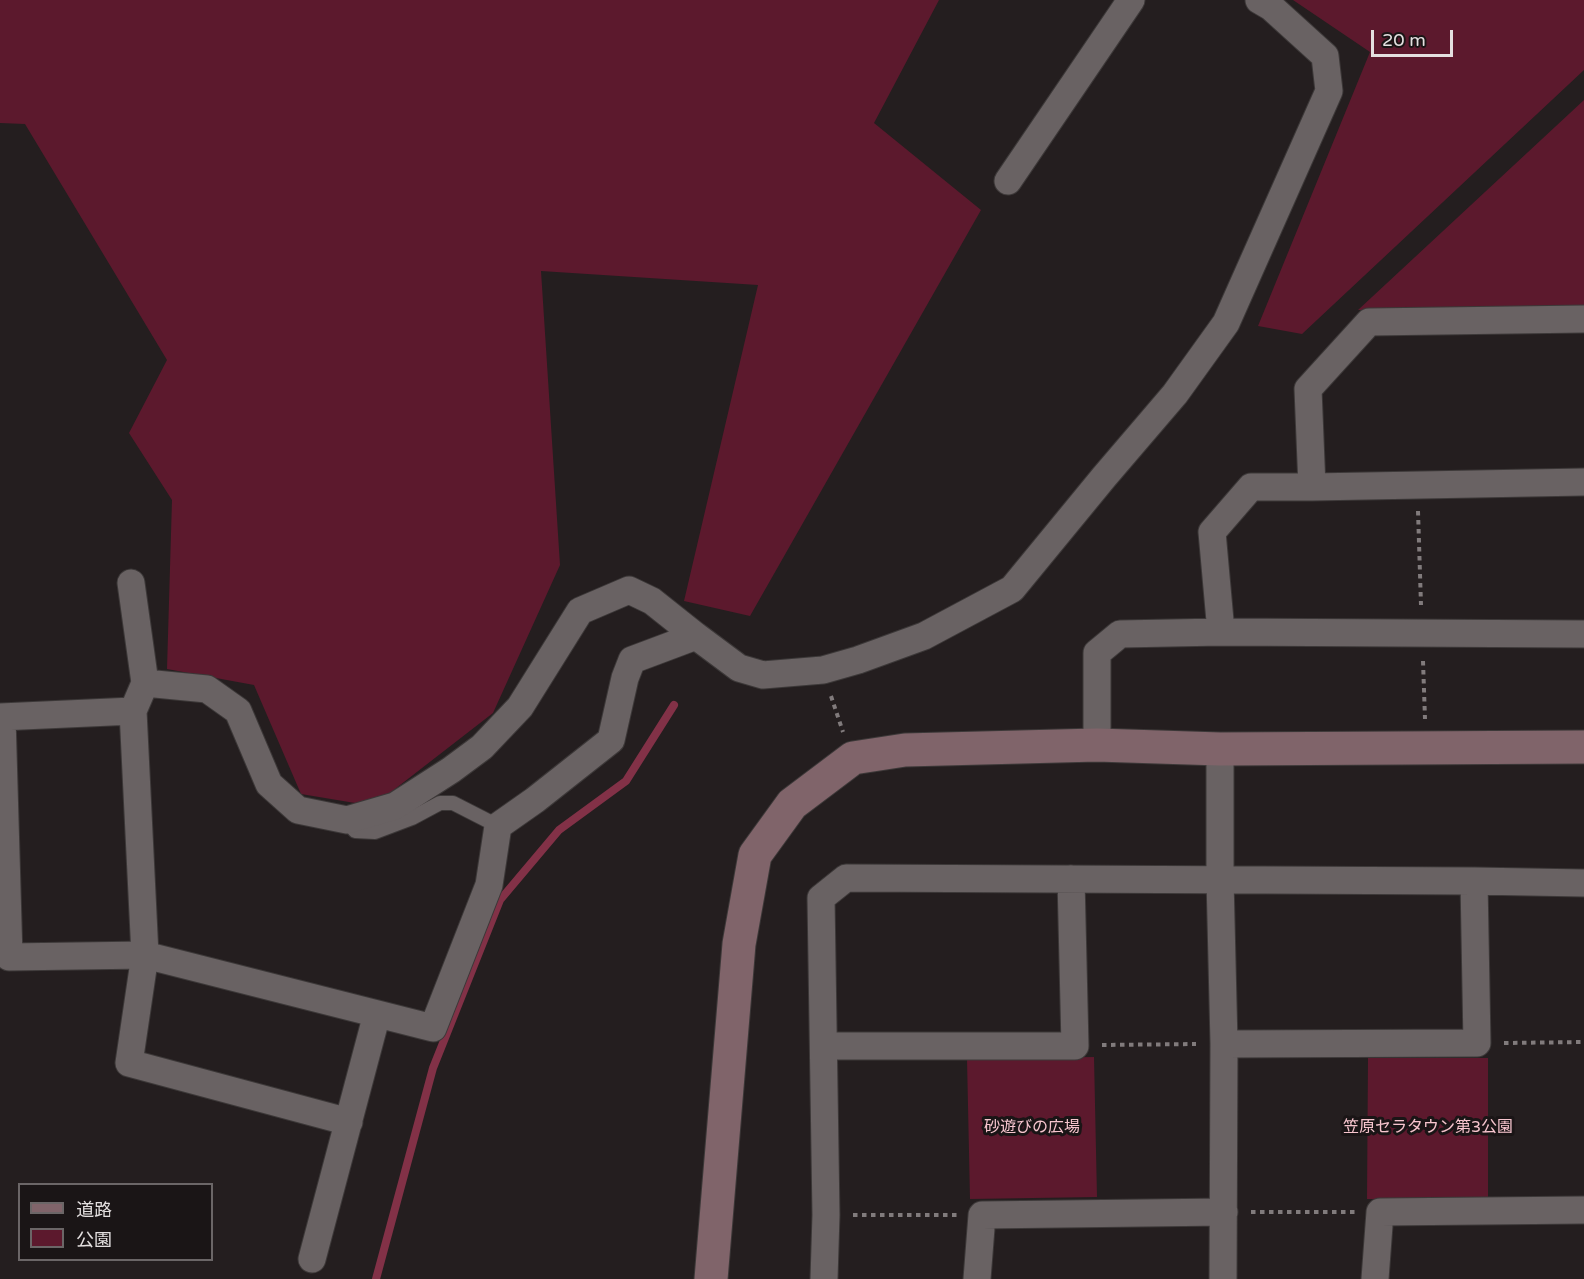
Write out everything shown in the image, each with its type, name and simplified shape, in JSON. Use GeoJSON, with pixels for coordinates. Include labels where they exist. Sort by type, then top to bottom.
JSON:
{"type":"FeatureCollection","features":[{"type":"Feature","properties":{"kind":"street"},"geometry":{"type":"LineString","coordinates":[[1008,181],[1131,0]]}},
{"type":"Feature","properties":{"kind":"street"},"geometry":{"type":"LineString","coordinates":[[146,683],[207,689],[238,711],[269,784],[298,810],[347,819],[395,806],[482,747],[519,708],[580,611],[629,590],[652,601],[739,668],[763,675],[823,670],[858,660],[924,636],[1012,589],[1176,394],[1226,323],[1329,91],[1326,56],[1271,7],[1259,0]]}},
{"type":"Feature","properties":{"kind":"street"},"geometry":{"type":"LineString","coordinates":[[1312,487],[1308,389],[1369,322],[1584,319]]}},
{"type":"Feature","properties":{"kind":"street"},"geometry":{"type":"LineString","coordinates":[[1221,632],[1212,532],[1251,487],[1584,482]]}},
{"type":"Feature","properties":{"kind":"street"},"geometry":{"type":"LineString","coordinates":[[131,584],[146,683],[133,711],[145,956],[129,1063],[349,1122]]}},
{"type":"Feature","properties":{"kind":"street"},"geometry":{"type":"LineString","coordinates":[[1096,745],[1097,653],[1120,634],[1221,632],[1584,634]]}},
{"type":"Feature","properties":{"kind":"street"},"geometry":{"type":"LineString","coordinates":[[133,711],[1,717],[9,957],[145,956],[433,1028],[489,885],[498,826],[611,740],[625,678],[632,660],[696,636]]}},
{"type":"Feature","properties":{"kind":"street"},"geometry":{"type":"LineString","coordinates":[[711,1279],[739,944],[755,855],[792,804],[853,758],[905,750],[1096,745],[1220,749],[1584,747]]}},
{"type":"Feature","properties":{"kind":"street"},"geometry":{"type":"LineString","coordinates":[[1220,749],[1224,1044],[1223,1279]]}},
{"type":"Feature","properties":{"kind":"street"},"geometry":{"type":"LineString","coordinates":[[824,1279],[826,1215],[821,898],[846,878],[1584,883]]}},
{"type":"Feature","properties":{"kind":"street"},"geometry":{"type":"LineString","coordinates":[[824,1046],[1075,1046],[1071,879]]}},
{"type":"Feature","properties":{"kind":"street"},"geometry":{"type":"LineString","coordinates":[[1224,1044],[1477,1043],[1474,881]]}},
{"type":"Feature","properties":{"kind":"street"},"geometry":{"type":"LineString","coordinates":[[312,1259],[377,1014]]}},
{"type":"Feature","properties":{"kind":"street"},"geometry":{"type":"LineString","coordinates":[[1375,1279],[1380,1212],[1584,1210]]}},
{"type":"Feature","properties":{"kind":"street"},"geometry":{"type":"LineString","coordinates":[[977,1279],[982,1215],[1224,1212]]}},
{"type":"Feature","properties":{"kind":"lane"},"geometry":{"type":"LineString","coordinates":[[347,819],[355,831],[375,832],[412,818],[440,803],[453,803],[498,826]]}},
{"type":"Feature","properties":{"kind":"path"},"geometry":{"type":"LineString","coordinates":[[823,670],[843,733]]}},
{"type":"Feature","properties":{"kind":"path"},"geometry":{"type":"LineString","coordinates":[[1477,1043],[1584,1042]]}},
{"type":"Feature","properties":{"kind":"path"},"geometry":{"type":"LineString","coordinates":[[1075,1046],[1224,1044]]}},
{"type":"Feature","properties":{"kind":"path"},"geometry":{"type":"LineString","coordinates":[[1224,1212],[1380,1212]]}},
{"type":"Feature","properties":{"kind":"path"},"geometry":{"type":"LineString","coordinates":[[826,1215],[982,1215]]}},
{"type":"Feature","properties":{"kind":"green space"},"geometry":{"type":"Polygon","coordinates":[[[0,0],[939,0],[874,123],[981,210],[750,616],[684,601],[758,285],[541,271],[560,565],[493,713],[373,806],[301,794],[254,685],[167,669],[172,500],[129,433],[167,360],[25,124],[0,123],[0,0]]]}},
{"type":"Feature","properties":{"kind":"green space"},"geometry":{"type":"Polygon","coordinates":[[[1293,0],[1584,0],[1584,70],[1302,334],[1258,326],[1370,52],[1293,0]]]}},
{"type":"Feature","properties":{"kind":"green space"},"geometry":{"type":"Polygon","coordinates":[[[1584,100],[1584,308],[1358,310],[1584,100]]]}},
{"type":"Feature","properties":{"kind":"green space","name":"砂遊びの広場"},"geometry":{"type":"Polygon","coordinates":[[[1094,1057],[1097,1197],[970,1199],[967,1059],[1094,1057]]]}},
{"type":"Feature","properties":{"kind":"green space","name":"笠原セラタウン第3公園"},"geometry":{"type":"Polygon","coordinates":[[[1368,1058],[1488,1058],[1488,1199],[1367,1199],[1368,1058]]]}},
{"type":"Feature","properties":{"kind":"waterway"},"geometry":{"type":"LineString","coordinates":[[376,1279],[433,1068],[500,900],[559,830],[626,781],[674,705]]}}]}
